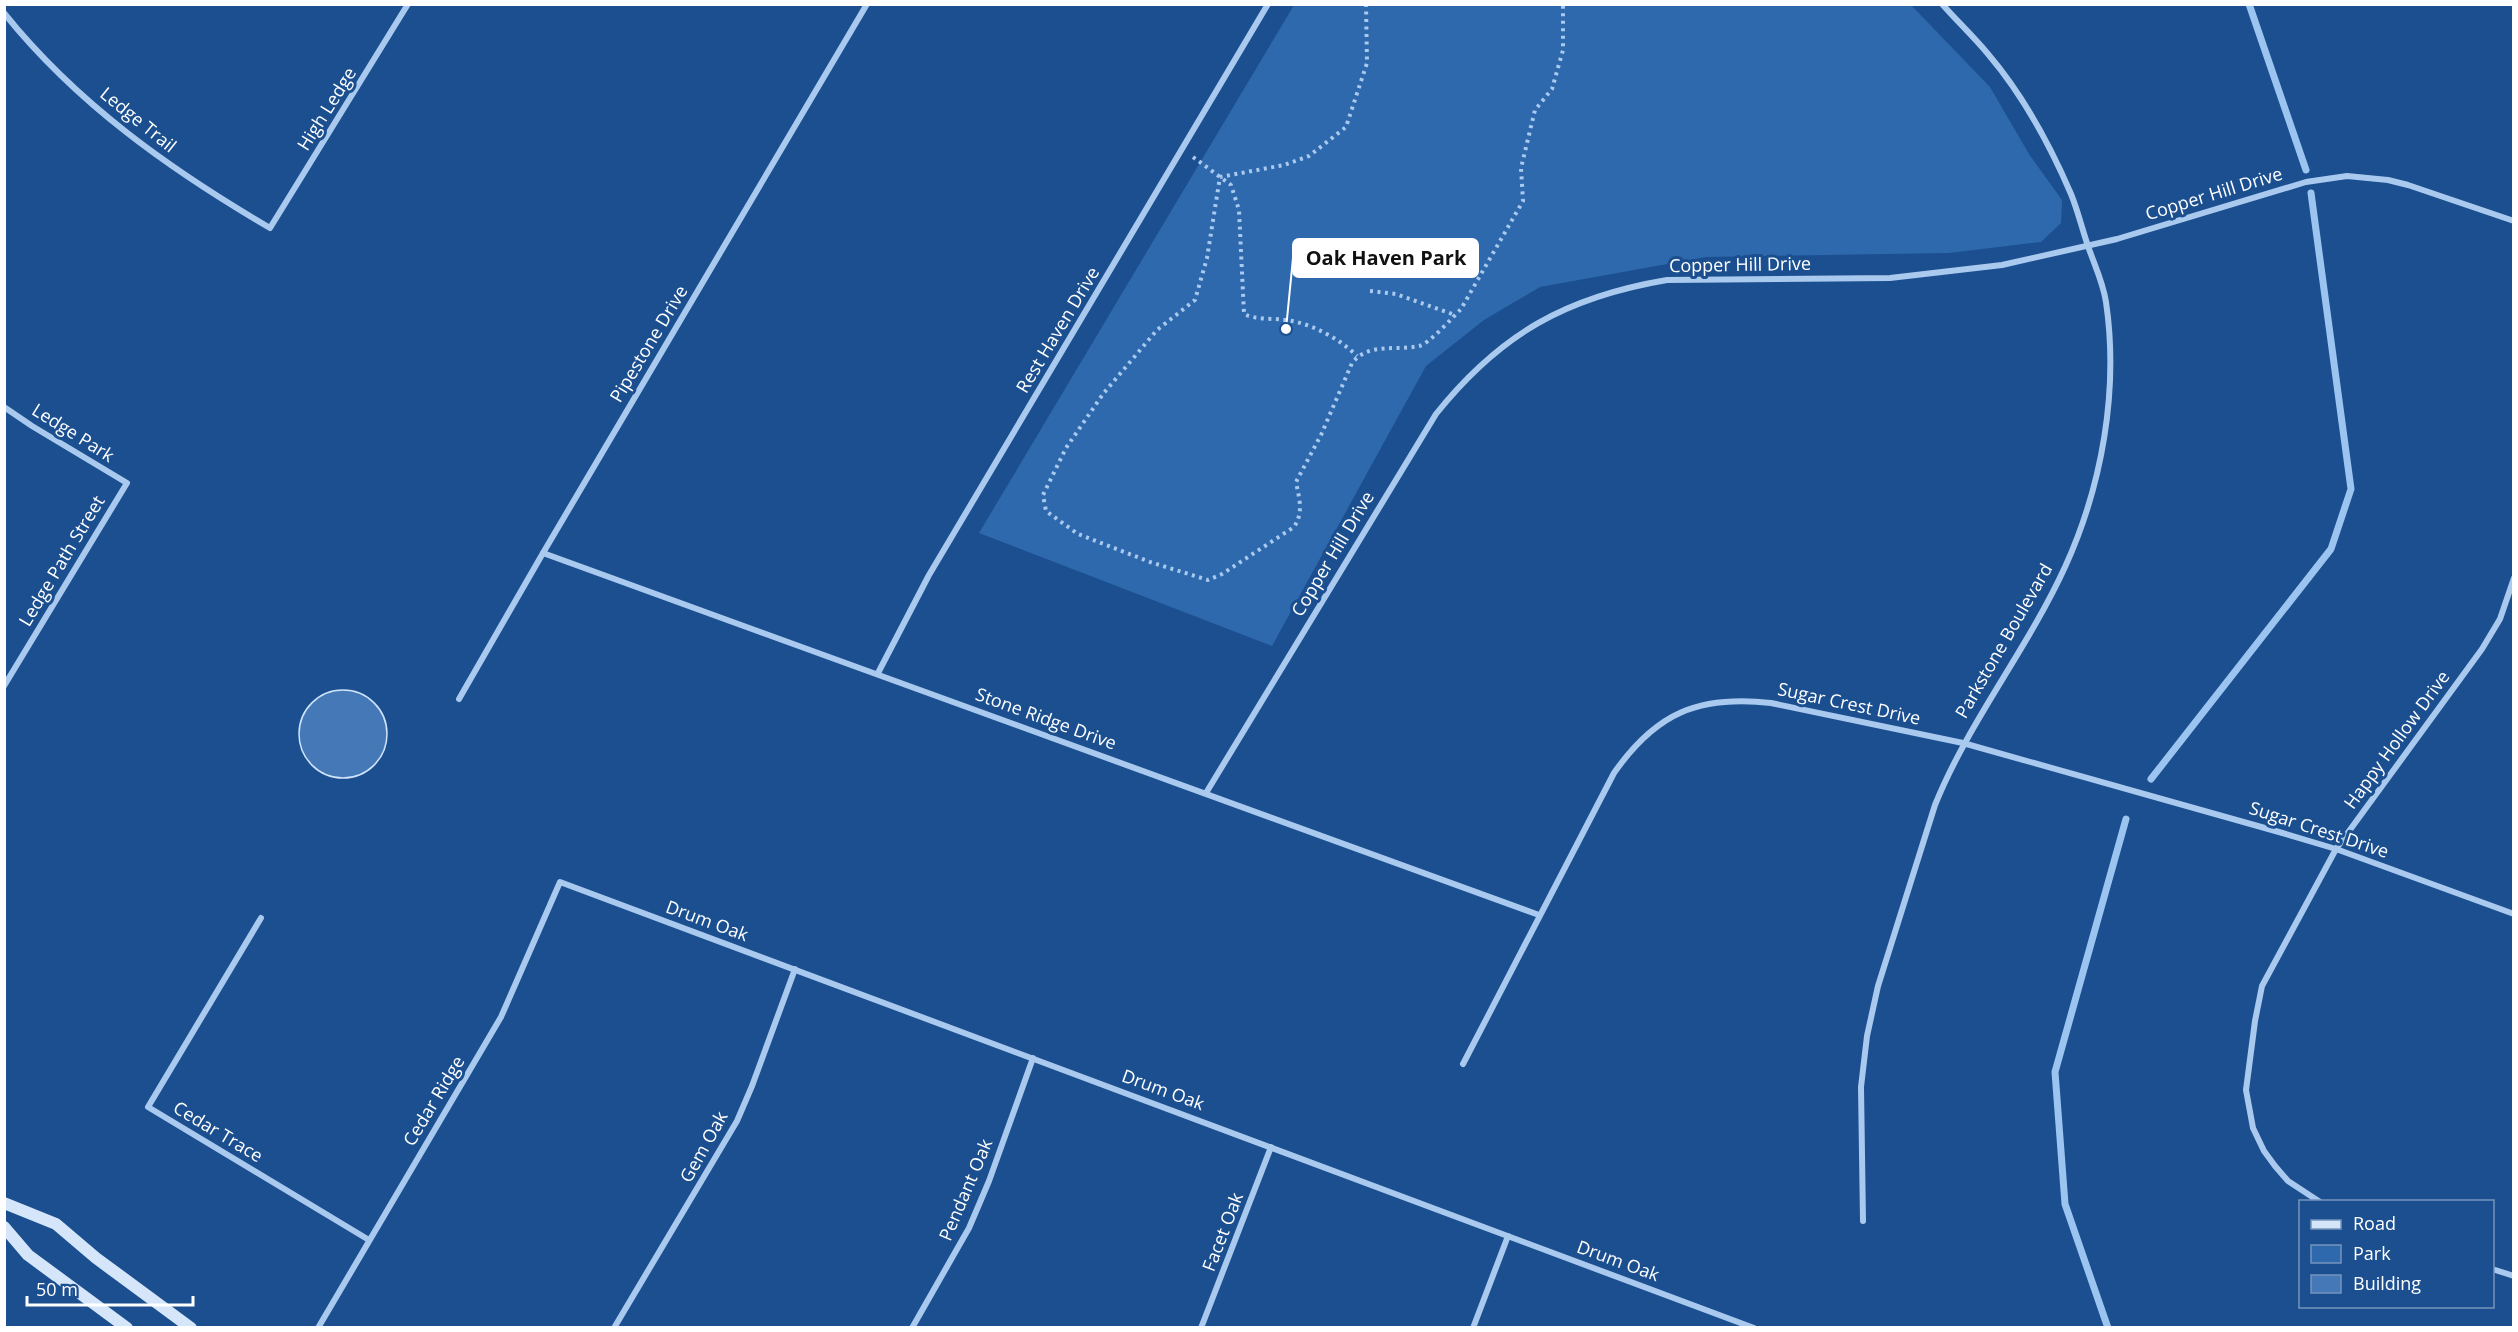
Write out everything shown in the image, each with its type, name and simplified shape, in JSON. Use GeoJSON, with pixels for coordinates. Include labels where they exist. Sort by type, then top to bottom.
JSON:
{"type":"FeatureCollection","features":[{"type":"Feature","properties":{"kind":"street","name":"High Ledge"},"geometry":{"type":"LineString","coordinates":[[270,228],[408,4]]}},
{"type":"Feature","properties":{"kind":"street","name":"Pipestone Drive"},"geometry":{"type":"LineString","coordinates":[[459,699],[867,4]]}},
{"type":"Feature","properties":{"kind":"street","name":"Rest Haven Drive"},"geometry":{"type":"LineString","coordinates":[[878,674],[929,575],[1268,4]]}},
{"type":"Feature","properties":{"kind":"street","name":"Parkstone Boulevard"},"geometry":{"type":"LineString","coordinates":[[1863,1221],[1861,1087],[1867,1036],[1878,986],[1935,805],[1963,743],[2040,615],[2065,566],[2085,516],[2099,463],[2108,410],[2111,356],[2106,300],[2071,194],[2040,131],[2013,87],[1989,54],[1942,4]]}},
{"type":"Feature","properties":{"kind":"street","name":"Ledge Trail"},"geometry":{"type":"LineString","coordinates":[[4,13],[70,85],[134,141],[204,190],[270,228]]}},
{"type":"Feature","properties":{"kind":"street","name":"Copper Hill Drive"},"geometry":{"type":"LineString","coordinates":[[1206,793],[1436,414],[1457,387],[1508,341],[1567,307],[1633,286],[1666,280],[1890,278],[2002,265],[2117,239],[2306,182],[2347,176],[2388,180],[2408,185],[2514,221]]}},
{"type":"Feature","properties":{"kind":"street","name":"Ledge Park"},"geometry":{"type":"LineString","coordinates":[[4,407],[127,483]]}},
{"type":"Feature","properties":{"kind":"street","name":"Ledge Path Street"},"geometry":{"type":"LineString","coordinates":[[4,686],[127,483]]}},
{"type":"Feature","properties":{"kind":"street","name":"Stone Ridge Drive"},"geometry":{"type":"LineString","coordinates":[[543,554],[1539,915]]}},
{"type":"Feature","properties":{"kind":"street","name":"Happy Hollow Drive"},"geometry":{"type":"LineString","coordinates":[[2317,1200],[2289,1181],[2264,1151],[2253,1128],[2246,1090],[2262,986],[2336,849],[2482,649],[2500,619],[2514,578]]}},
{"type":"Feature","properties":{"kind":"street","name":"Sugar Crest Drive"},"geometry":{"type":"LineString","coordinates":[[1463,1064],[1614,773],[1632,748],[1654,728],[1681,712],[1710,702],[1741,699],[1771,702],[1963,743],[2336,849],[2514,914]]}},
{"type":"Feature","properties":{"kind":"street","name":"Drum Oak"},"geometry":{"type":"LineString","coordinates":[[560,882],[1754,1328]]}},
{"type":"Feature","properties":{"kind":"street","name":"Cedar Ridge"},"geometry":{"type":"LineString","coordinates":[[318,1328],[501,1017],[560,882]]}},
{"type":"Feature","properties":{"kind":"street","name":"Cedar Trace"},"geometry":{"type":"LineString","coordinates":[[261,918],[148,1107],[369,1240]]}},
{"type":"Feature","properties":{"kind":"street","name":"Gem Oak"},"geometry":{"type":"LineString","coordinates":[[614,1328],[737,1121],[795,969]]}},
{"type":"Feature","properties":{"kind":"street","name":"Pendant Oak"},"geometry":{"type":"LineString","coordinates":[[912,1328],[969,1228],[989,1181],[1033,1058]]}},
{"type":"Feature","properties":{"kind":"street","name":"Facet Oak"},"geometry":{"type":"LineString","coordinates":[[1201,1328],[1271,1147]]}},
{"type":"Feature","properties":{"kind":"street"},"geometry":{"type":"LineString","coordinates":[[4,1203],[56,1224],[96,1258],[191,1328]]}},
{"type":"Feature","properties":{"kind":"street"},"geometry":{"type":"LineString","coordinates":[[4,1227],[28,1255],[127,1328]]}},
{"type":"Feature","properties":{"kind":"street"},"geometry":{"type":"LineString","coordinates":[[1473,1328],[1508,1236]]}},
{"type":"Feature","properties":{"kind":"street"},"geometry":{"type":"LineString","coordinates":[[2494,1269],[2514,1276]]}},
{"type":"Feature","properties":{"kind":"path"},"geometry":{"type":"LineString","coordinates":[[1221,177],[1284,165],[1309,156],[1346,127],[1367,63],[1366,4]]}},
{"type":"Feature","properties":{"kind":"path"},"geometry":{"type":"LineString","coordinates":[[1221,177],[1208,258],[1195,300],[1157,330],[1097,403],[1066,448],[1043,495],[1046,511],[1078,534],[1208,580],[1222,574],[1282,536],[1299,520],[1301,506],[1296,482],[1357,356],[1374,349],[1421,346],[1461,309],[1523,201],[1521,168],[1535,110],[1552,89],[1563,50],[1563,4]]}},
{"type":"Feature","properties":{"kind":"path"},"geometry":{"type":"LineString","coordinates":[[1182,150],[1231,185],[1239,210],[1244,314],[1251,317],[1289,320],[1342,341],[1357,356]]}},
{"type":"Feature","properties":{"kind":"path"},"geometry":{"type":"LineString","coordinates":[[1370,291],[1396,294],[1455,315]]}},
{"type":"Feature","properties":{"kind":"green space"},"geometry":{"type":"Polygon","coordinates":[[[1294,5],[1911,5],[1990,87],[2029,154],[2062,200],[2061,223],[2041,242],[1949,253],[1706,257],[1540,287],[1484,320],[1426,366],[1272,646],[979,533],[1294,5]]]}},
{"type":"Feature","properties":{"kind":"building"},"geometry":{"type":"Polygon","coordinates":[[[343,690],[368,697],[380,709],[387,734],[380,759],[368,771],[343,778],[318,771],[306,759],[299,734],[306,709],[318,697],[343,690]]]}},
{"type":"Feature","properties":{"kind":"waterway"},"geometry":{"type":"LineString","coordinates":[[2249,4],[2306,170]]}},
{"type":"Feature","properties":{"kind":"waterway"},"geometry":{"type":"LineString","coordinates":[[2151,779],[2331,549],[2351,489],[2311,193]]}},
{"type":"Feature","properties":{"kind":"waterway"},"geometry":{"type":"LineString","coordinates":[[2108,1328],[2065,1204],[2055,1072],[2126,819]]}},
{"type":"Feature","properties":{"kind":"place","name":"Oak Haven Park"},"geometry":{"type":"Point","coordinates":[1286,329]}}]}
